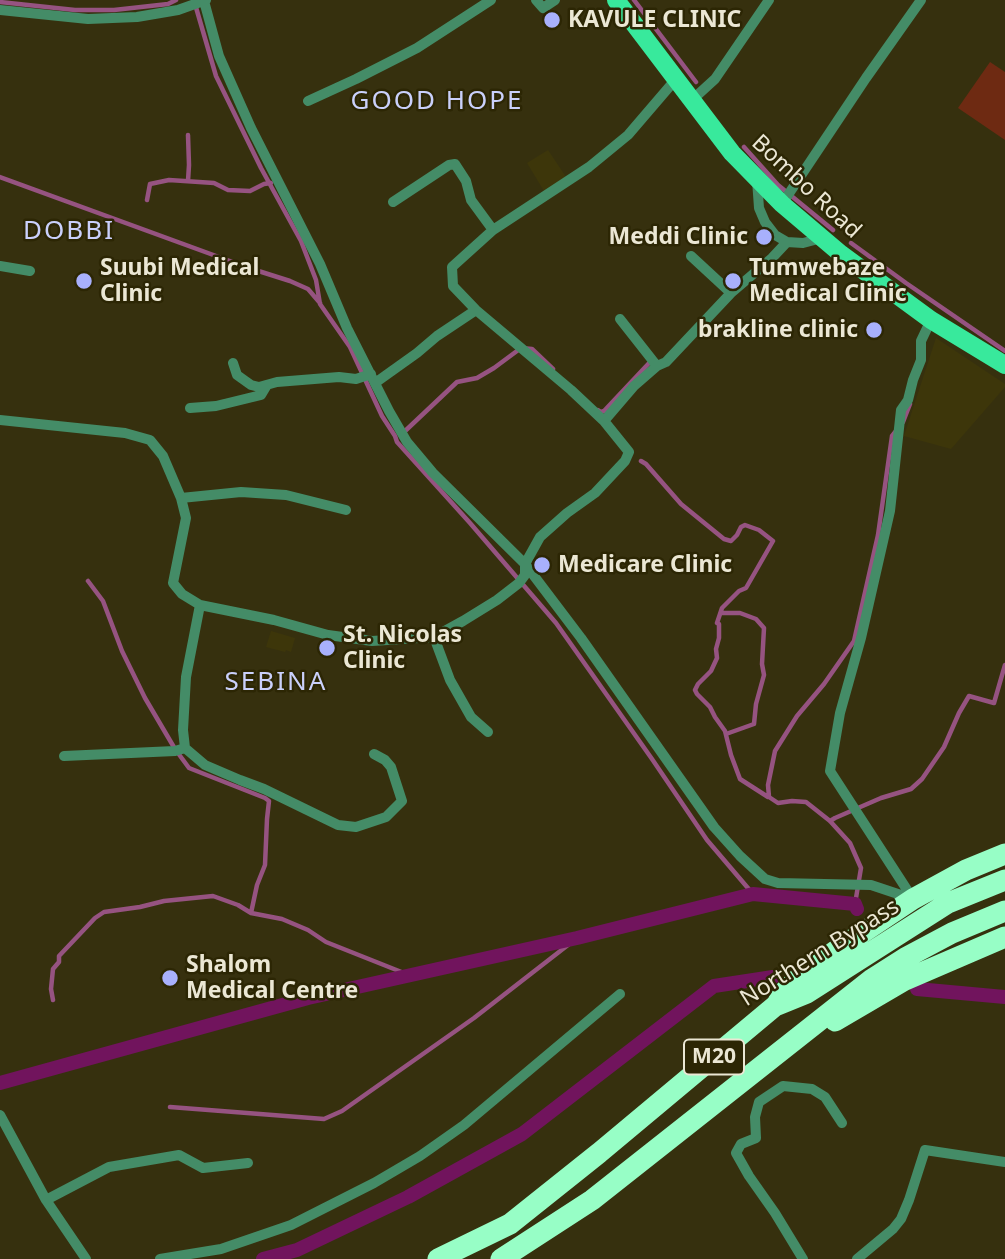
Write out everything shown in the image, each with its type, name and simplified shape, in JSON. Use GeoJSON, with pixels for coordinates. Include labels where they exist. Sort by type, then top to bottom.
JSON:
{"type":"FeatureCollection","features":[{"type":"Feature","properties":{"kind":"highway"},"geometry":{"type":"LineString","coordinates":[[775,1006],[785,991],[800,977],[913,899],[967,870],[1005,854]]}},
{"type":"Feature","properties":{"kind":"highway","name":"Northern Bypass"},"geometry":{"type":"LineString","coordinates":[[438,1259],[510,1224],[775,1006],[807,993],[947,904],[1005,880]]}},
{"type":"Feature","properties":{"kind":"highway","name":"M20"},"geometry":{"type":"LineString","coordinates":[[501,1259],[592,1200],[851,994],[905,958],[952,933],[1005,911]]}},
{"type":"Feature","properties":{"kind":"highway"},"geometry":{"type":"LineString","coordinates":[[794,1041],[830,1024],[905,980],[1005,937]]}},
{"type":"Feature","properties":{"kind":"main road","name":"Bombo Road"},"geometry":{"type":"LineString","coordinates":[[616,0],[732,153],[782,204],[841,254],[931,320],[1005,365]]}},
{"type":"Feature","properties":{"kind":"street"},"geometry":{"type":"LineString","coordinates":[[308,101],[417,48],[492,0]]}},
{"type":"Feature","properties":{"kind":"street"},"geometry":{"type":"LineString","coordinates":[[536,0],[543,8],[555,0]]}},
{"type":"Feature","properties":{"kind":"street"},"geometry":{"type":"LineString","coordinates":[[692,100],[715,79],[769,0]]}},
{"type":"Feature","properties":{"kind":"street"},"geometry":{"type":"LineString","coordinates":[[782,204],[922,0]]}},
{"type":"Feature","properties":{"kind":"street"},"geometry":{"type":"LineString","coordinates":[[0,10],[88,19],[137,17],[178,10],[203,1],[219,57],[251,128],[320,264],[371,377],[407,442],[581,638],[714,827],[765,879],[778,883],[871,884],[913,899]]}},
{"type":"Feature","properties":{"kind":"street"},"geometry":{"type":"LineString","coordinates":[[0,420],[125,433],[150,440],[163,456],[181,498],[186,518],[173,583],[182,594],[200,605],[274,620],[328,635],[372,641],[434,637],[497,600],[523,574],[540,537],[595,493],[625,461],[629,453],[604,421],[453,286],[452,267],[493,230],[589,167],[628,135],[676,79]]}},
{"type":"Feature","properties":{"kind":"street"},"geometry":{"type":"LineString","coordinates":[[393,202],[449,165],[455,164],[466,181],[471,200],[493,230]]}},
{"type":"Feature","properties":{"kind":"street"},"geometry":{"type":"LineString","coordinates":[[757,178],[759,208],[775,235],[787,242],[803,243],[822,238]]}},
{"type":"Feature","properties":{"kind":"street"},"geometry":{"type":"LineString","coordinates":[[604,421],[634,386],[657,366],[666,362],[731,293],[787,242]]}},
{"type":"Feature","properties":{"kind":"street"},"geometry":{"type":"LineString","coordinates":[[691,256],[731,293]]}},
{"type":"Feature","properties":{"kind":"street"},"geometry":{"type":"LineString","coordinates":[[0,266],[30,271]]}},
{"type":"Feature","properties":{"kind":"street"},"geometry":{"type":"LineString","coordinates":[[233,363],[237,375],[258,387],[277,382],[371,377],[417,353],[437,336],[477,310]]}},
{"type":"Feature","properties":{"kind":"street"},"geometry":{"type":"LineString","coordinates":[[620,319],[657,366]]}},
{"type":"Feature","properties":{"kind":"street"},"geometry":{"type":"LineString","coordinates":[[913,899],[830,771],[840,713],[861,638],[890,511],[901,410],[908,400],[921,360],[921,341],[931,320]]}},
{"type":"Feature","properties":{"kind":"street"},"geometry":{"type":"LineString","coordinates":[[190,408],[216,406],[261,395],[267,385]]}},
{"type":"Feature","properties":{"kind":"street"},"geometry":{"type":"LineString","coordinates":[[181,498],[241,492],[275,494],[346,510]]}},
{"type":"Feature","properties":{"kind":"street"},"geometry":{"type":"LineString","coordinates":[[181,750],[186,677],[200,605]]}},
{"type":"Feature","properties":{"kind":"street"},"geometry":{"type":"LineString","coordinates":[[434,637],[450,680],[471,718],[488,732]]}},
{"type":"Feature","properties":{"kind":"street"},"geometry":{"type":"LineString","coordinates":[[65,756],[181,750],[205,765],[264,789],[338,825],[356,827],[386,817],[402,801],[391,767],[374,754]]}},
{"type":"Feature","properties":{"kind":"street"},"geometry":{"type":"LineString","coordinates":[[160,1259],[221,1249],[291,1225],[374,1183],[420,1156],[464,1125],[620,994]]}},
{"type":"Feature","properties":{"kind":"street"},"geometry":{"type":"LineString","coordinates":[[803,1259],[736,1153],[741,1144],[756,1138],[755,1117],[759,1102],[783,1086],[812,1089],[825,1097],[842,1123]]}},
{"type":"Feature","properties":{"kind":"street"},"geometry":{"type":"LineString","coordinates":[[0,1115],[47,1200],[86,1259]]}},
{"type":"Feature","properties":{"kind":"street"},"geometry":{"type":"LineString","coordinates":[[857,1259],[901,1219],[925,1150],[1005,1162]]}},
{"type":"Feature","properties":{"kind":"street"},"geometry":{"type":"LineString","coordinates":[[47,1200],[109,1167],[179,1155],[203,1168],[248,1163]]}},
{"type":"Feature","properties":{"kind":"shaded area"},"geometry":{"type":"Polygon","coordinates":[[[990,62],[1005,72],[1005,140],[958,108],[990,62]]]}},
{"type":"Feature","properties":{"kind":"shaded area"},"geometry":{"type":"Polygon","coordinates":[[[548,150],[566,177],[544,191],[527,163],[548,150]]]}},
{"type":"Feature","properties":{"kind":"shaded area"},"geometry":{"type":"Polygon","coordinates":[[[936,338],[1005,384],[951,449],[904,436],[936,338]]]}},
{"type":"Feature","properties":{"kind":"shaded area"},"geometry":{"type":"Polygon","coordinates":[[[271,631],[295,638],[291,652],[266,647],[271,631]]]}},
{"type":"Feature","properties":{"kind":"waterway"},"geometry":{"type":"LineString","coordinates":[[0,2],[75,10],[114,10],[168,4],[176,0]]}},
{"type":"Feature","properties":{"kind":"waterway"},"geometry":{"type":"LineString","coordinates":[[634,0],[696,82]]}},
{"type":"Feature","properties":{"kind":"waterway"},"geometry":{"type":"LineString","coordinates":[[195,4],[216,76],[261,168],[301,241],[316,280],[320,304],[350,347],[397,442],[556,623],[707,840],[753,894]]}},
{"type":"Feature","properties":{"kind":"waterway"},"geometry":{"type":"LineString","coordinates":[[188,135],[188,181]]}},
{"type":"Feature","properties":{"kind":"waterway"},"geometry":{"type":"LineString","coordinates":[[744,147],[778,185],[833,230]]}},
{"type":"Feature","properties":{"kind":"waterway"},"geometry":{"type":"LineString","coordinates":[[0,177],[290,281],[308,289],[320,303]]}},
{"type":"Feature","properties":{"kind":"waterway"},"geometry":{"type":"LineString","coordinates":[[147,200],[150,184],[169,180],[214,183],[228,190],[250,191],[271,183]]}},
{"type":"Feature","properties":{"kind":"waterway"},"geometry":{"type":"LineString","coordinates":[[851,243],[1005,351]]}},
{"type":"Feature","properties":{"kind":"waterway"},"geometry":{"type":"LineString","coordinates":[[404,432],[457,382],[477,378],[521,348],[532,349],[553,369]]}},
{"type":"Feature","properties":{"kind":"waterway"},"geometry":{"type":"LineString","coordinates":[[598,410],[604,411],[651,361]]}},
{"type":"Feature","properties":{"kind":"waterway"},"geometry":{"type":"LineString","coordinates":[[903,422],[910,404]]}},
{"type":"Feature","properties":{"kind":"waterway"},"geometry":{"type":"LineString","coordinates":[[855,904],[861,868],[850,843],[830,821],[806,802],[778,803],[769,797],[768,785],[775,751],[797,716],[824,684],[854,641],[878,535],[892,436],[896,431]]}},
{"type":"Feature","properties":{"kind":"waterway"},"geometry":{"type":"LineString","coordinates":[[641,461],[681,504],[724,539],[731,541],[745,525],[759,530],[773,541],[746,588],[739,591],[722,608],[717,623],[717,658],[711,671],[695,690],[725,731],[740,779],[768,797]]}},
{"type":"Feature","properties":{"kind":"waterway"},"geometry":{"type":"LineString","coordinates":[[88,581],[103,601],[122,651],[145,698],[189,768],[269,801],[265,865],[251,913]]}},
{"type":"Feature","properties":{"kind":"waterway"},"geometry":{"type":"LineString","coordinates":[[721,613],[740,613],[756,619],[764,628],[764,675],[754,724],[726,734]]}},
{"type":"Feature","properties":{"kind":"waterway"},"geometry":{"type":"LineString","coordinates":[[830,821],[881,798],[911,789],[922,779],[944,747],[969,696],[994,703],[1005,665]]}},
{"type":"Feature","properties":{"kind":"waterway"},"geometry":{"type":"LineString","coordinates":[[0,1083],[308,998],[577,938],[753,894],[855,904],[857,909]]}},
{"type":"Feature","properties":{"kind":"waterway"},"geometry":{"type":"LineString","coordinates":[[53,1000],[53,969],[59,962],[59,956],[104,912],[164,901],[213,896],[251,913],[282,919],[308,930],[326,942],[409,975]]}},
{"type":"Feature","properties":{"kind":"waterway"},"geometry":{"type":"LineString","coordinates":[[170,1107],[324,1119],[342,1111],[474,1018],[577,938]]}},
{"type":"Feature","properties":{"kind":"waterway"},"geometry":{"type":"LineString","coordinates":[[263,1259],[297,1250],[408,1197],[522,1134],[714,986],[773,977]]}},
{"type":"Feature","properties":{"kind":"waterway"},"geometry":{"type":"LineString","coordinates":[[917,989],[1005,997]]}},
{"type":"Feature","properties":{"kind":"place","name":"KAVULE CLINIC"},"geometry":{"type":"Point","coordinates":[552,20]}},
{"type":"Feature","properties":{"kind":"place","name":"Meddi Clinic"},"geometry":{"type":"Point","coordinates":[764,237]}},
{"type":"Feature","properties":{"kind":"place","name":"Suubi Medical Clinic"},"geometry":{"type":"Point","coordinates":[84,281]}},
{"type":"Feature","properties":{"kind":"place","name":"Tumwebaze Medical Clinic"},"geometry":{"type":"Point","coordinates":[733,281]}},
{"type":"Feature","properties":{"kind":"place","name":"brakline clinic"},"geometry":{"type":"Point","coordinates":[874,330]}},
{"type":"Feature","properties":{"kind":"place","name":"Medicare Clinic"},"geometry":{"type":"Point","coordinates":[542,565]}},
{"type":"Feature","properties":{"kind":"place","name":"St. Nicolas Clinic"},"geometry":{"type":"Point","coordinates":[327,648]}},
{"type":"Feature","properties":{"kind":"place","name":"Shalom Medical Centre"},"geometry":{"type":"Point","coordinates":[170,978]}},
{"type":"Feature","properties":{"kind":"district","name":"GOOD HOPE"},"geometry":{"type":"Point","coordinates":[437,102]}},
{"type":"Feature","properties":{"kind":"district","name":"DOBBI"},"geometry":{"type":"Point","coordinates":[69,232]}},
{"type":"Feature","properties":{"kind":"district","name":"SEBINA"},"geometry":{"type":"Point","coordinates":[276,683]}}]}
